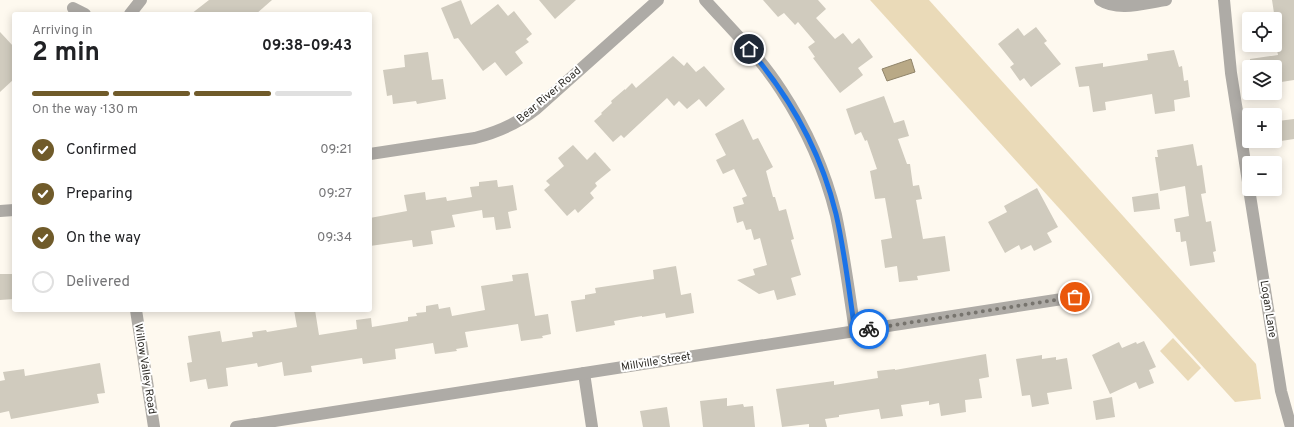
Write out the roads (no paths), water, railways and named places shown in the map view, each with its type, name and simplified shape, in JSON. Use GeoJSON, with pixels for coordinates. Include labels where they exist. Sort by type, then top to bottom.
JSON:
{"type":"FeatureCollection","features":[{"type":"Feature","properties":{"kind":"street"},"geometry":{"type":"LineString","coordinates":[[132,12],[141,0]]}},
{"type":"Feature","properties":{"kind":"street","name":"Bear River Road"},"geometry":{"type":"LineString","coordinates":[[372,154],[474,138],[507,128],[536,109],[658,0]]}},
{"type":"Feature","properties":{"kind":"street"},"geometry":{"type":"LineString","coordinates":[[705,0],[766,68],[794,110],[809,140],[828,186],[836,214],[855,331]]}},
{"type":"Feature","properties":{"kind":"street"},"geometry":{"type":"LineString","coordinates":[[1100,0],[1106,4],[1120,6],[1166,0]]}},
{"type":"Feature","properties":{"kind":"street","name":"Logan Lane"},"geometry":{"type":"LineString","coordinates":[[1224,0],[1231,73],[1244,156]]}},
{"type":"Feature","properties":{"kind":"street"},"geometry":{"type":"LineString","coordinates":[[73,8],[81,12]]}},
{"type":"Feature","properties":{"kind":"street","name":"Logan Lane"},"geometry":{"type":"LineString","coordinates":[[1250,196],[1281,391],[1291,427]]}},
{"type":"Feature","properties":{"kind":"street"},"geometry":{"type":"LineString","coordinates":[[0,211],[12,210]]}},
{"type":"Feature","properties":{"kind":"street","name":"Millville Street"},"geometry":{"type":"LineString","coordinates":[[236,427],[1075,297]]}},
{"type":"Feature","properties":{"kind":"street","name":"Willow Valley Road"},"geometry":{"type":"LineString","coordinates":[[136,312],[154,427]]}},
{"type":"Feature","properties":{"kind":"street"},"geometry":{"type":"LineString","coordinates":[[584,373],[592,427]]}}]}
